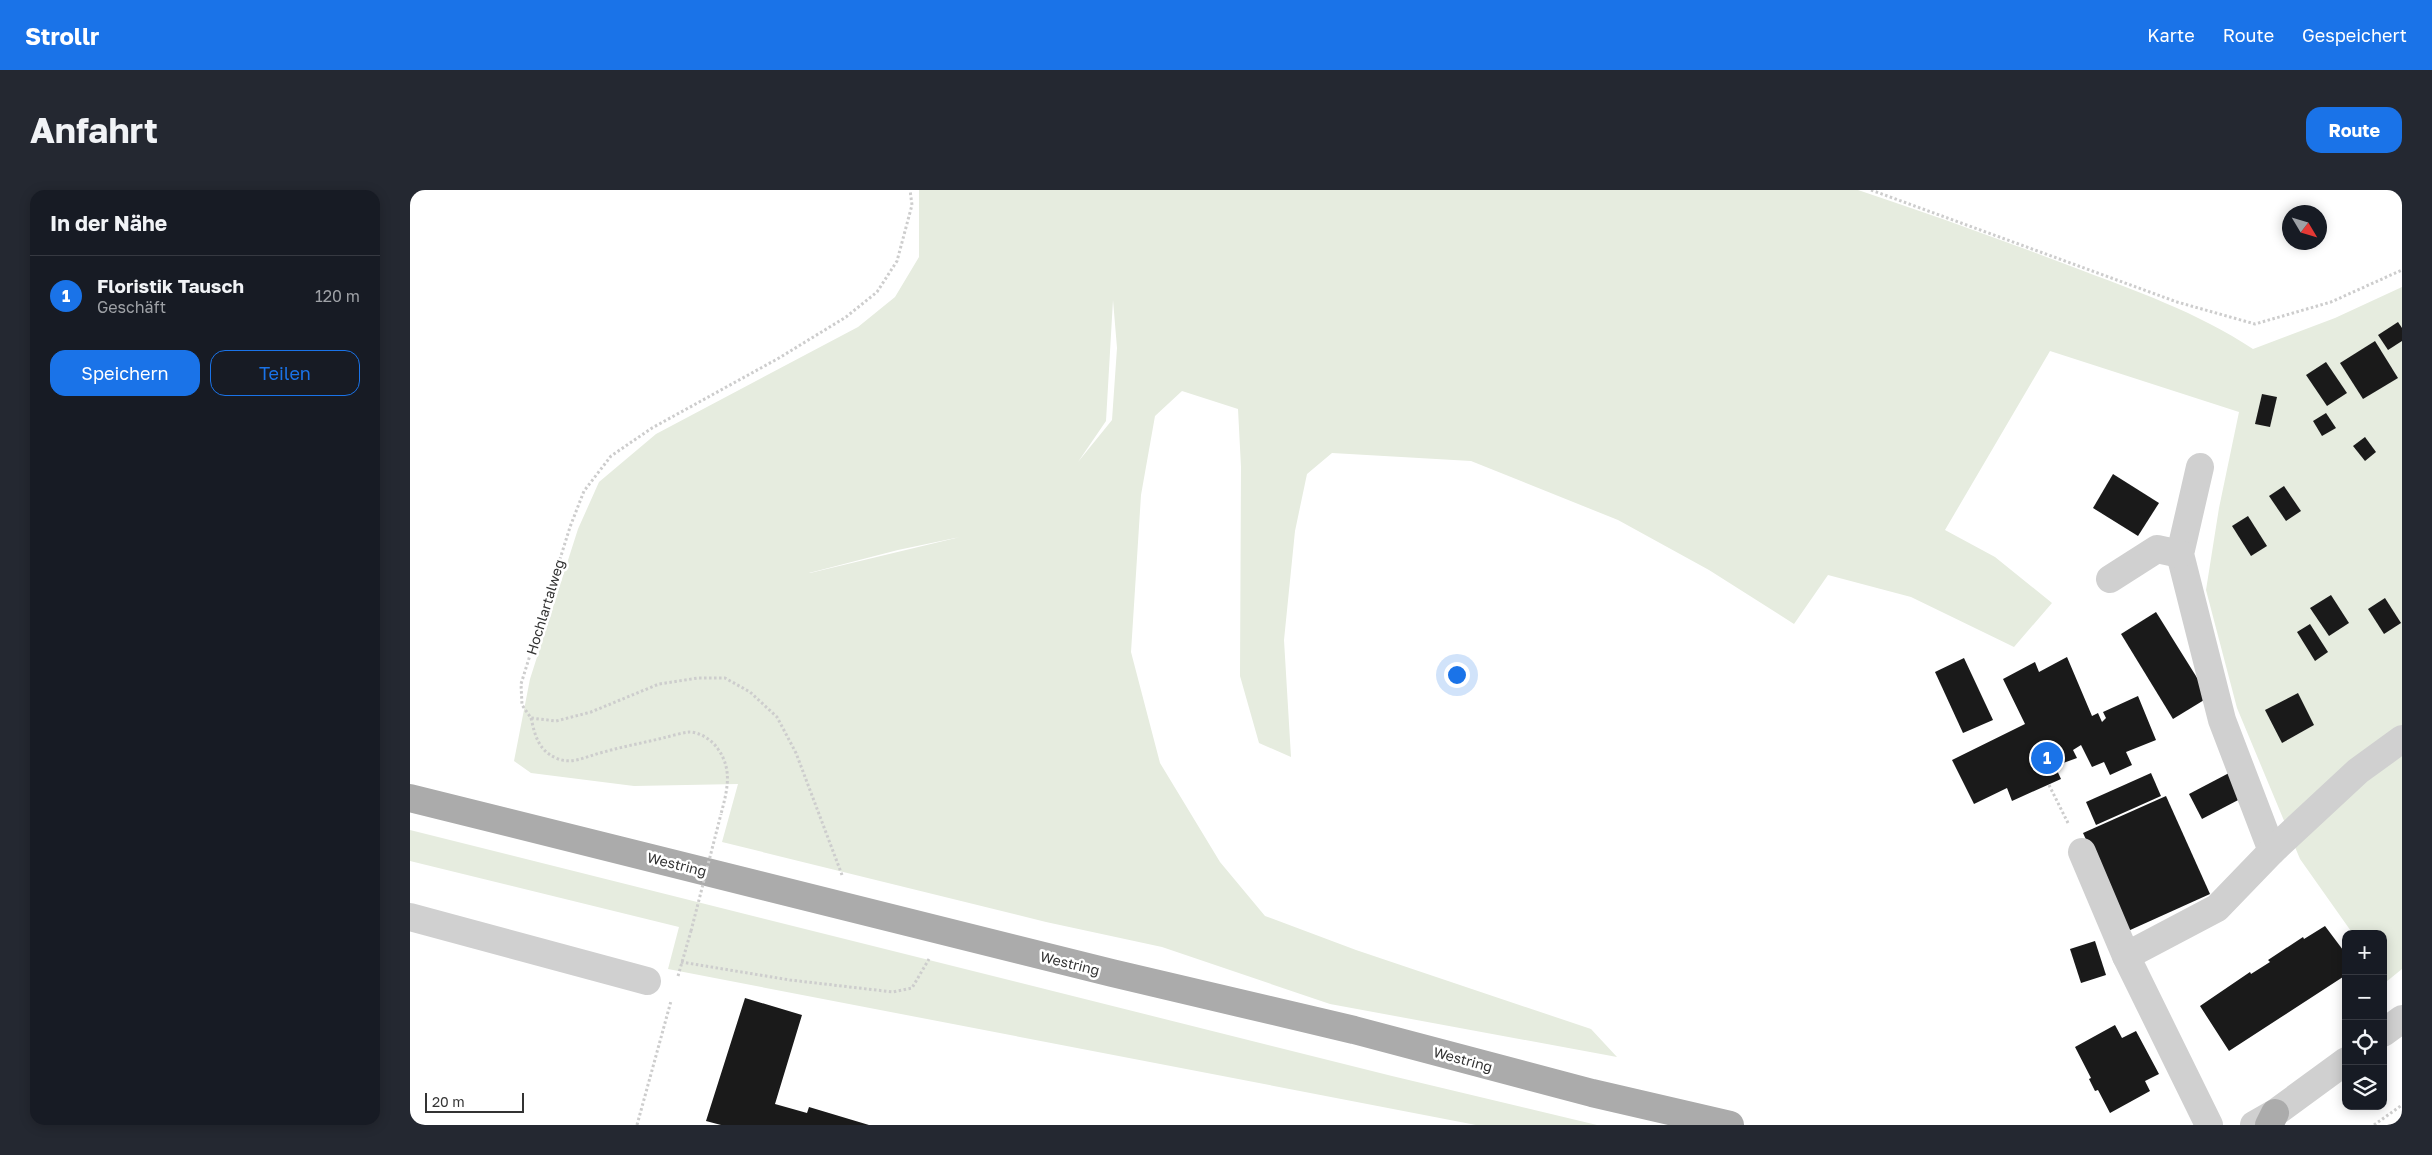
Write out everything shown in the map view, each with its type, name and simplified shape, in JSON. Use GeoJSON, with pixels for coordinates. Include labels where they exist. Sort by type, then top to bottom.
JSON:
{"type":"FeatureCollection","features":[{"type":"Feature","properties":{"kind":"main road","name":"Westring"},"geometry":{"type":"LineString","coordinates":[[410,798],[854,907],[1122,976],[1354,1030],[1592,1093],[1730,1125]]}},
{"type":"Feature","properties":{"kind":"street"},"geometry":{"type":"LineString","coordinates":[[2200,467],[2180,554],[2222,720],[2272,851]]}},
{"type":"Feature","properties":{"kind":"street"},"geometry":{"type":"LineString","coordinates":[[2110,579],[2157,549],[2180,554]]}},
{"type":"Feature","properties":{"kind":"street"},"geometry":{"type":"LineString","coordinates":[[2126,956],[2217,908],[2272,851],[2358,771],[2402,740]]}},
{"type":"Feature","properties":{"kind":"street"},"geometry":{"type":"LineString","coordinates":[[2082,852],[2126,956],[2209,1125]]}},
{"type":"Feature","properties":{"kind":"street"},"geometry":{"type":"LineString","coordinates":[[410,917],[647,981]]}},
{"type":"Feature","properties":{"kind":"street"},"geometry":{"type":"LineString","coordinates":[[2387,1030],[2402,1019]]}},
{"type":"Feature","properties":{"kind":"street"},"geometry":{"type":"LineString","coordinates":[[2266,1121],[2342,1064]]}},
{"type":"Feature","properties":{"kind":"path","name":"Hochlartalweg"},"geometry":{"type":"LineString","coordinates":[[676,982],[727,792],[728,774],[725,760],[707,738],[690,732],[628,745],[571,762],[557,759],[545,752],[537,741],[531,718],[522,705],[521,684],[570,527],[584,491],[611,456],[652,428],[779,358],[846,317],[877,292],[897,261],[912,205],[910,190]]}},
{"type":"Feature","properties":{"kind":"path"},"geometry":{"type":"LineString","coordinates":[[1871,190],[2177,302],[2255,324],[2331,302],[2402,270]]}},
{"type":"Feature","properties":{"kind":"path"},"geometry":{"type":"LineString","coordinates":[[531,718],[556,721],[591,712],[659,684],[698,678],[725,678],[750,692],[776,717],[796,754],[854,907]]}},
{"type":"Feature","properties":{"kind":"path"},"geometry":{"type":"LineString","coordinates":[[2049,785],[2082,852]]}},
{"type":"Feature","properties":{"kind":"path"},"geometry":{"type":"LineString","coordinates":[[681,962],[790,980],[893,992],[912,988],[946,931]]}},
{"type":"Feature","properties":{"kind":"path"},"geometry":{"type":"LineString","coordinates":[[637,1125],[674,991]]}},
{"type":"Feature","properties":{"kind":"path"},"geometry":{"type":"LineString","coordinates":[[2374,1125],[2402,1105]]}},
{"type":"Feature","properties":{"kind":"shaded area"},"geometry":{"type":"Polygon","coordinates":[[[919,190],[1858,190],[1993,237],[2143,294],[2210,324],[2253,349],[2335,318],[2402,287],[2402,969],[2387,981],[2387,930],[2350,930],[2300,859],[2237,708],[2206,590],[2219,508],[2239,412],[2050,351],[1945,530],[1995,557],[2052,603],[2014,647],[1911,597],[1828,575],[1794,624],[1709,570],[1618,520],[1471,461],[1332,453],[1307,474],[1295,531],[1284,640],[1291,757],[1259,743],[1240,676],[1241,467],[1238,409],[1182,391],[1155,416],[1141,495],[1131,652],[1160,763],[1220,862],[1265,916],[1356,950],[1591,1029],[1617,1057],[1330,1004],[1162,947],[1046,922],[722,842],[738,784],[634,786],[531,773],[514,761],[530,679],[578,529],[599,482],[656,434],[858,327],[895,297],[919,257],[919,190]],[[1113,300],[1106,421],[1078,462],[1112,420],[1117,348],[1113,300]],[[960,537],[898,550],[810,573],[960,537]]]}},
{"type":"Feature","properties":{"kind":"shaded area"},"geometry":{"type":"Polygon","coordinates":[[[410,830],[1392,1076],[1597,1125],[1476,1125],[668,969],[679,927],[410,861],[410,830]]]}},
{"type":"Feature","properties":{"kind":"building"},"geometry":{"type":"Polygon","coordinates":[[[2398,322],[2402,328],[2402,341],[2388,350],[2378,335],[2398,322]]]}},
{"type":"Feature","properties":{"kind":"building"},"geometry":{"type":"Polygon","coordinates":[[[2375,341],[2398,378],[2363,399],[2340,363],[2375,341]]]}},
{"type":"Feature","properties":{"kind":"building"},"geometry":{"type":"Polygon","coordinates":[[[2326,362],[2347,393],[2327,406],[2306,375],[2326,362]]]}},
{"type":"Feature","properties":{"kind":"building"},"geometry":{"type":"Polygon","coordinates":[[[2262,394],[2277,397],[2270,427],[2255,424],[2262,394]]]}},
{"type":"Feature","properties":{"kind":"building"},"geometry":{"type":"Polygon","coordinates":[[[2326,413],[2336,428],[2322,436],[2313,421],[2326,413]]]}},
{"type":"Feature","properties":{"kind":"building"},"geometry":{"type":"Polygon","coordinates":[[[2365,437],[2376,452],[2365,461],[2353,446],[2365,437]]]}},
{"type":"Feature","properties":{"kind":"building"},"geometry":{"type":"Polygon","coordinates":[[[2113,474],[2159,503],[2138,536],[2093,508],[2113,474]]]}},
{"type":"Feature","properties":{"kind":"building"},"geometry":{"type":"Polygon","coordinates":[[[2284,486],[2301,511],[2286,521],[2269,496],[2284,486]]]}},
{"type":"Feature","properties":{"kind":"building"},"geometry":{"type":"Polygon","coordinates":[[[2248,516],[2267,546],[2251,556],[2232,526],[2248,516]]]}},
{"type":"Feature","properties":{"kind":"building"},"geometry":{"type":"Polygon","coordinates":[[[2331,595],[2349,623],[2329,636],[2310,608],[2331,595]]]}},
{"type":"Feature","properties":{"kind":"building"},"geometry":{"type":"Polygon","coordinates":[[[2385,598],[2401,623],[2384,634],[2368,609],[2385,598]]]}},
{"type":"Feature","properties":{"kind":"building"},"geometry":{"type":"Polygon","coordinates":[[[2156,612],[2209,697],[2173,719],[2121,634],[2156,612]]]}},
{"type":"Feature","properties":{"kind":"building"},"geometry":{"type":"Polygon","coordinates":[[[2310,624],[2328,652],[2315,661],[2297,632],[2310,624]]]}},
{"type":"Feature","properties":{"kind":"building"},"geometry":{"type":"Polygon","coordinates":[[[2067,657],[2092,716],[2098,713],[2102,722],[2106,718],[2103,712],[2138,696],[2156,740],[2126,752],[2132,765],[2110,775],[2104,762],[2092,767],[2081,745],[2073,750],[2077,758],[2055,766],[2061,779],[2012,801],[2007,788],[1974,804],[1952,760],[2025,724],[2003,679],[2035,662],[2039,672],[2067,657]]]}},
{"type":"Feature","properties":{"kind":"building"},"geometry":{"type":"Polygon","coordinates":[[[1964,658],[1993,720],[1963,733],[1935,672],[1964,658]]]}},
{"type":"Feature","properties":{"kind":"building"},"geometry":{"type":"Polygon","coordinates":[[[2298,693],[2314,725],[2282,743],[2265,710],[2298,693]]]}},
{"type":"Feature","properties":{"kind":"building"},"geometry":{"type":"Polygon","coordinates":[[[2151,773],[2161,796],[2096,825],[2086,802],[2151,773]]]}},
{"type":"Feature","properties":{"kind":"building"},"geometry":{"type":"Polygon","coordinates":[[[2229,773],[2242,798],[2202,819],[2189,794],[2229,773]]]}},
{"type":"Feature","properties":{"kind":"building"},"geometry":{"type":"Polygon","coordinates":[[[2166,796],[2210,894],[2128,931],[2083,833],[2166,796]]]}},
{"type":"Feature","properties":{"kind":"building"},"geometry":{"type":"Polygon","coordinates":[[[2325,926],[2342,949],[2342,978],[2229,1051],[2200,1006],[2250,972],[2251,974],[2270,962],[2268,960],[2303,937],[2304,939],[2325,926]]]}},
{"type":"Feature","properties":{"kind":"building"},"geometry":{"type":"Polygon","coordinates":[[[2095,941],[2106,975],[2081,983],[2070,949],[2095,941]]]}},
{"type":"Feature","properties":{"kind":"building"},"geometry":{"type":"Polygon","coordinates":[[[745,998],[802,1015],[775,1104],[807,1113],[809,1107],[869,1125],[721,1125],[706,1121],[745,998]]]}},
{"type":"Feature","properties":{"kind":"building"},"geometry":{"type":"Polygon","coordinates":[[[2115,1025],[2122,1038],[2136,1031],[2159,1074],[2145,1081],[2150,1091],[2110,1113],[2098,1090],[2095,1091],[2089,1079],[2091,1078],[2075,1047],[2115,1025]]]}},
{"type":"Feature","properties":{"kind":"place","name":"Floristik Tausch"},"geometry":{"type":"Point","coordinates":[2047,758]}}]}
